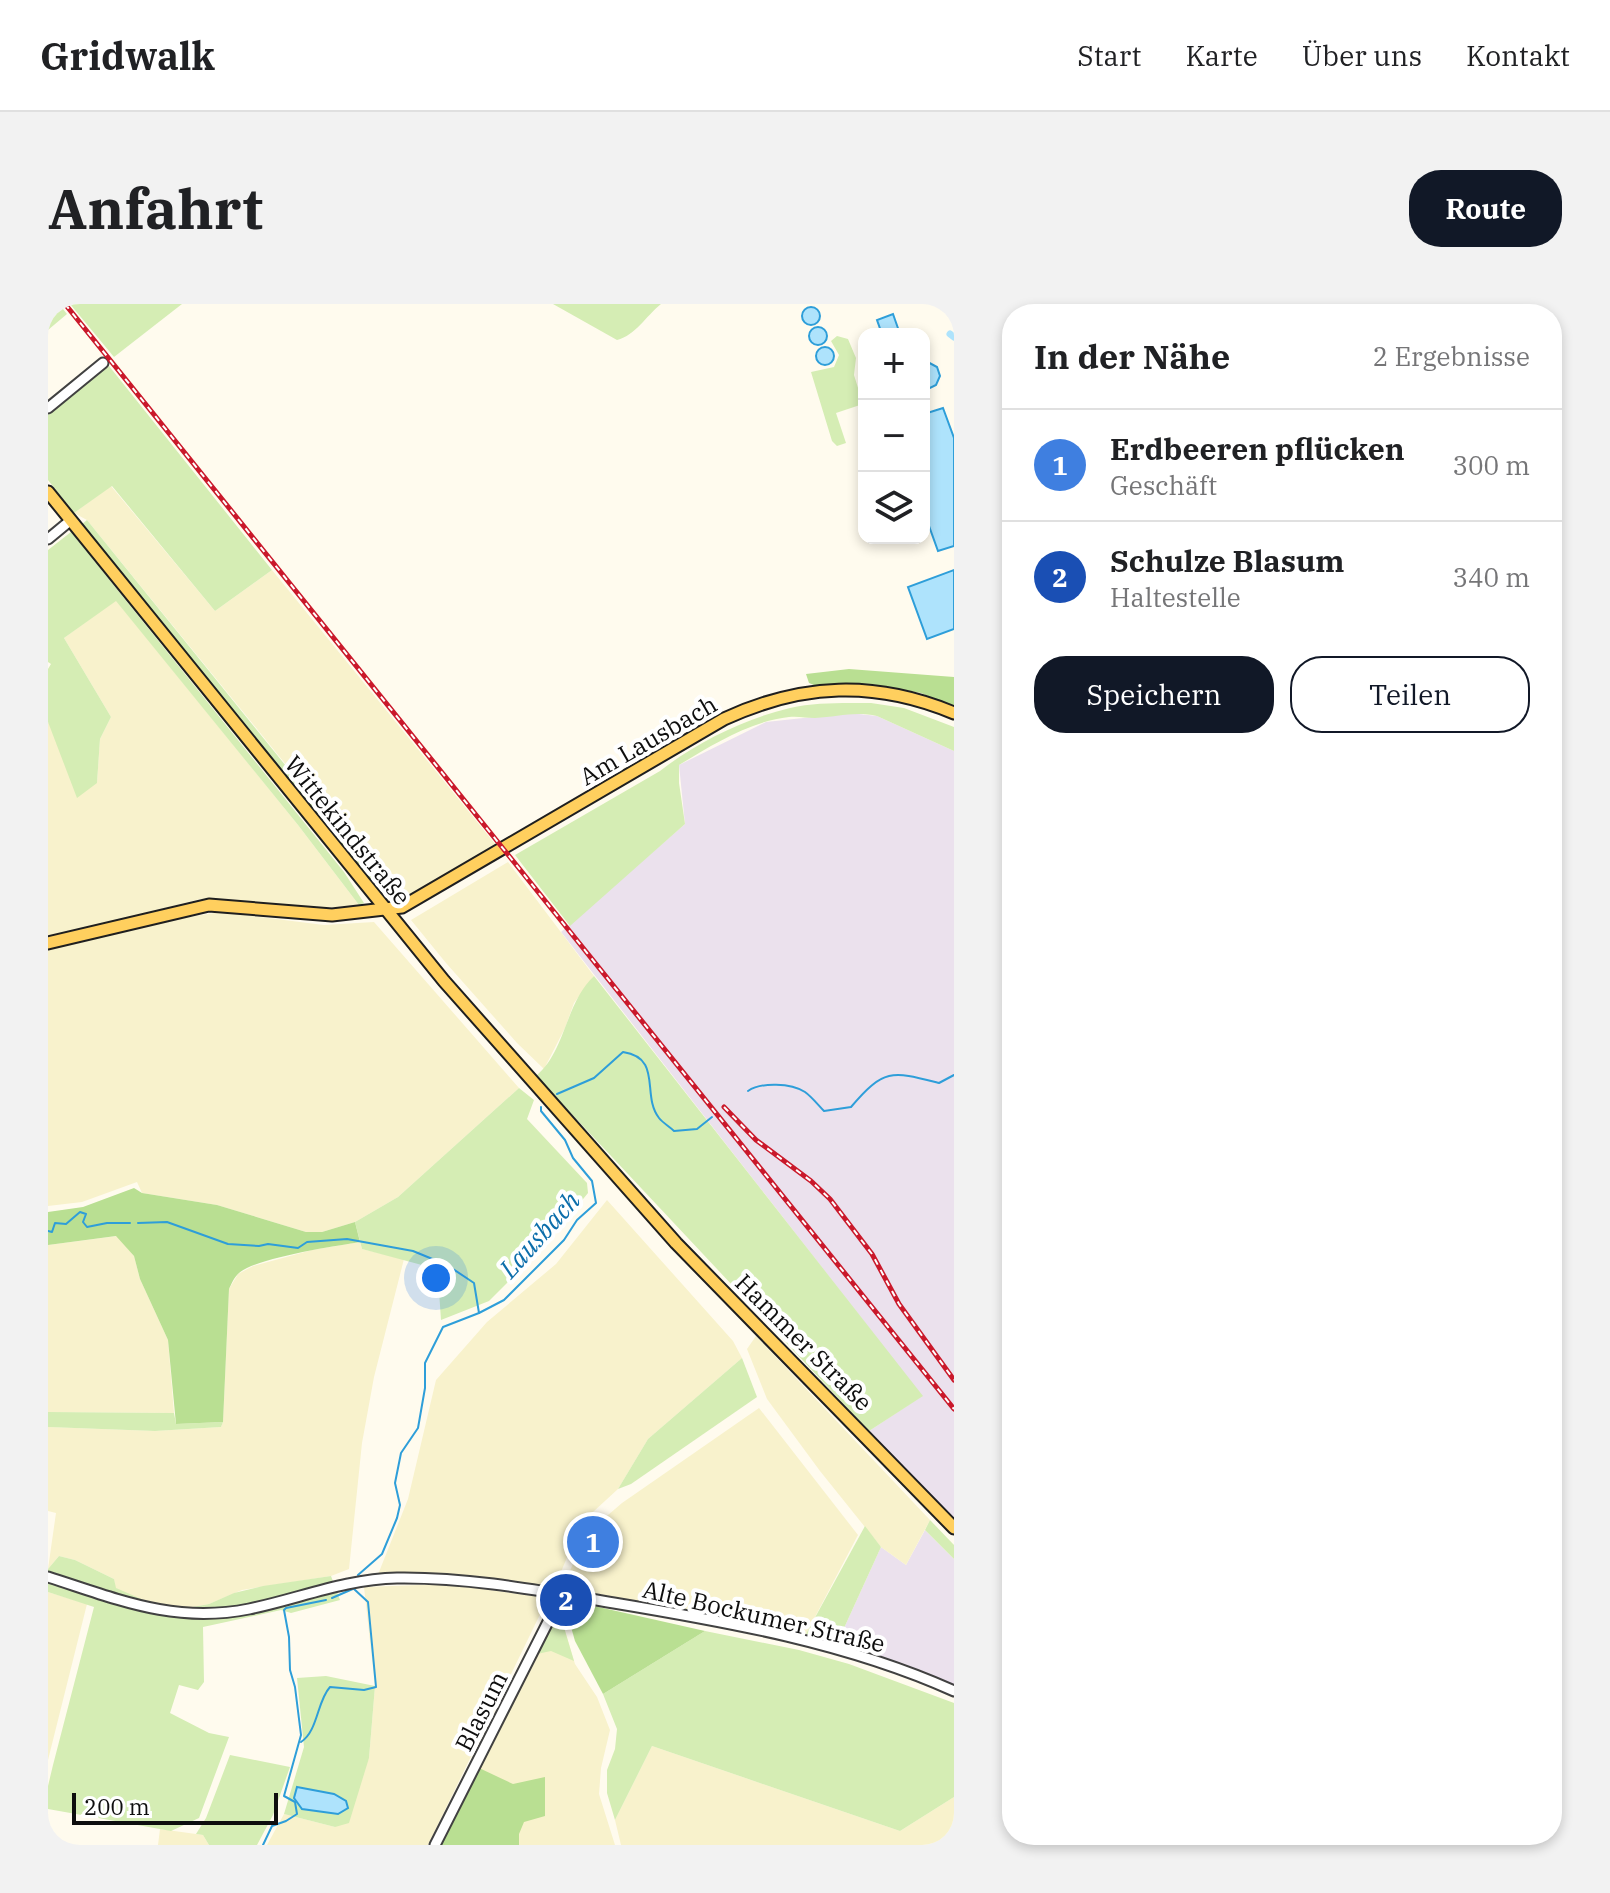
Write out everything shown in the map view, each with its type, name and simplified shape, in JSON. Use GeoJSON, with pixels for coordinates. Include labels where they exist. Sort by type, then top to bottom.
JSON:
{"type":"FeatureCollection","features":[{"type":"Feature","properties":{"kind":"main road","name":"Wittekindstraße"},"geometry":{"type":"LineString","coordinates":[[48,492],[384,910],[625,1185]]}},
{"type":"Feature","properties":{"kind":"main road","name":"Am Lausbach"},"geometry":{"type":"LineString","coordinates":[[48,943],[209,905],[332,915],[402,907],[724,719],[758,704],[800,693],[866,690],[921,699],[954,713]]}},
{"type":"Feature","properties":{"kind":"main road","name":"Hammer Straße"},"geometry":{"type":"LineString","coordinates":[[625,1185],[724,1293],[954,1528]]}},
{"type":"Feature","properties":{"kind":"street"},"geometry":{"type":"LineString","coordinates":[[48,408],[103,363]]}},
{"type":"Feature","properties":{"kind":"street"},"geometry":{"type":"LineString","coordinates":[[48,539],[71,520]]}},
{"type":"Feature","properties":{"kind":"street","name":"Alte Bockumer Straße"},"geometry":{"type":"LineString","coordinates":[[48,1577],[149,1609],[195,1615],[247,1609],[350,1582],[396,1578],[482,1582],[679,1613],[787,1637],[870,1659],[954,1691]]}},
{"type":"Feature","properties":{"kind":"street","name":"Blasum"},"geometry":{"type":"LineString","coordinates":[[435,1845],[555,1608],[557,1593]]}},
{"type":"Feature","properties":{"kind":"shaded area"},"geometry":{"type":"Polygon","coordinates":[[[111,486],[215,611],[272,570],[500,850],[407,898],[396,900],[87,520],[74,513],[111,486]]]}},
{"type":"Feature","properties":{"kind":"shaded area"},"geometry":{"type":"Polygon","coordinates":[[[116,600],[359,905],[315,909],[200,899],[48,938],[48,722],[97,783],[100,739],[111,717],[64,638],[116,600]]]}},
{"type":"Feature","properties":{"kind":"shaded area"},"geometry":{"type":"Polygon","coordinates":[[[850,713],[877,716],[954,751],[954,1520],[869,1431],[922,1396],[561,932],[685,824],[679,765],[766,722],[850,713]]]}},
{"type":"Feature","properties":{"kind":"shaded area"},"geometry":{"type":"Polygon","coordinates":[[[508,862],[594,976],[574,1003],[544,1069],[517,1043],[411,920],[508,862]]]}},
{"type":"Feature","properties":{"kind":"shaded area"},"geometry":{"type":"Polygon","coordinates":[[[220,912],[324,925],[374,922],[519,1088],[398,1197],[355,1222],[322,1232],[306,1232],[217,1205],[142,1193],[137,1182],[82,1202],[48,1206],[48,950],[220,912]]]}},
{"type":"Feature","properties":{"kind":"shaded area"},"geometry":{"type":"Polygon","coordinates":[[[607,1200],[733,1341],[742,1358],[648,1439],[618,1489],[581,1523],[554,1589],[377,1577],[408,1499],[436,1380],[487,1322],[556,1264],[607,1200]]]}},
{"type":"Feature","properties":{"kind":"shaded area"},"geometry":{"type":"Polygon","coordinates":[[[117,1236],[134,1256],[140,1279],[168,1340],[174,1413],[48,1412],[48,1245],[117,1236]]]}},
{"type":"Feature","properties":{"kind":"shaded area"},"geometry":{"type":"Polygon","coordinates":[[[360,1242],[362,1249],[404,1259],[374,1377],[362,1443],[349,1569],[331,1576],[242,1590],[209,1604],[182,1609],[162,1608],[138,1599],[115,1588],[114,1579],[75,1560],[59,1556],[48,1569],[56,1513],[48,1511],[48,1427],[155,1431],[221,1427],[229,1289],[238,1274],[253,1266],[312,1250],[360,1242]]]}},
{"type":"Feature","properties":{"kind":"shaded area"},"geometry":{"type":"Polygon","coordinates":[[[756,1336],[930,1520],[906,1565],[881,1547],[767,1399],[747,1349],[756,1336]]]}},
{"type":"Feature","properties":{"kind":"shaded area"},"geometry":{"type":"Polygon","coordinates":[[[759,1408],[858,1535],[806,1634],[563,1587],[586,1534],[622,1503],[759,1408]]]}},
{"type":"Feature","properties":{"kind":"shaded area"},"geometry":{"type":"Polygon","coordinates":[[[925,1530],[954,1559],[954,1686],[839,1639],[881,1547],[906,1565],[925,1530]]]}},
{"type":"Feature","properties":{"kind":"shaded area"},"geometry":{"type":"Polygon","coordinates":[[[447,1584],[548,1598],[428,1845],[267,1845],[284,1814],[335,1827],[369,1758],[375,1686],[364,1587],[447,1584]]]}},
{"type":"Feature","properties":{"kind":"shaded area"},"geometry":{"type":"Polygon","coordinates":[[[48,1592],[87,1604],[48,1760],[48,1592]]]}},
{"type":"Feature","properties":{"kind":"shaded area"},"geometry":{"type":"Polygon","coordinates":[[[557,1604],[575,1664],[597,1697],[610,1730],[601,1768],[599,1794],[615,1845],[438,1845],[557,1604]]]}},
{"type":"Feature","properties":{"kind":"shaded area"},"geometry":{"type":"Polygon","coordinates":[[[652,1746],[900,1831],[954,1797],[954,1845],[621,1845],[615,1820],[652,1746]]]}},
{"type":"Feature","properties":{"kind":"shaded area"},"geometry":{"type":"Polygon","coordinates":[[[160,1829],[203,1835],[209,1845],[158,1845],[160,1829]]]}},
{"type":"Feature","properties":{"kind":"green space"},"geometry":{"type":"Polygon","coordinates":[[[48,304],[59,304],[67,314],[48,330],[48,304]]]}},
{"type":"Feature","properties":{"kind":"green space"},"geometry":{"type":"Polygon","coordinates":[[[70,304],[182,304],[114,357],[70,304]]]}},
{"type":"Feature","properties":{"kind":"green space"},"geometry":{"type":"Polygon","coordinates":[[[553,304],[661,304],[635,330],[617,340],[553,304]]]}},
{"type":"Feature","properties":{"kind":"green space"},"geometry":{"type":"Polygon","coordinates":[[[837,336],[848,339],[856,358],[854,375],[858,388],[858,406],[836,413],[846,443],[837,446],[832,441],[811,372],[834,367],[839,355],[831,341],[837,336]]]}},
{"type":"Feature","properties":{"kind":"green space"},"geometry":{"type":"Polygon","coordinates":[[[109,366],[272,570],[215,611],[112,486],[74,513],[48,480],[48,415],[109,366]]]}},
{"type":"Feature","properties":{"kind":"green space"},"geometry":{"type":"Polygon","coordinates":[[[87,520],[375,876],[370,879],[82,524],[87,520]]]}},
{"type":"Feature","properties":{"kind":"green space"},"geometry":{"type":"Polygon","coordinates":[[[71,532],[344,872],[364,903],[359,905],[116,601],[64,638],[111,717],[100,739],[97,783],[77,798],[48,722],[48,669],[51,664],[48,662],[48,550],[71,532]]]}},
{"type":"Feature","properties":{"kind":"green space"},"geometry":{"type":"Polygon","coordinates":[[[849,669],[954,677],[954,707],[921,693],[871,684],[841,683],[819,687],[809,683],[806,674],[849,669]]]}},
{"type":"Feature","properties":{"kind":"green space"},"geometry":{"type":"Polygon","coordinates":[[[871,703],[904,708],[954,727],[954,751],[869,715],[775,719],[732,735],[679,765],[685,824],[570,926],[515,855],[660,771],[705,741],[738,725],[800,706],[871,703]]]}},
{"type":"Feature","properties":{"kind":"green space"},"geometry":{"type":"Polygon","coordinates":[[[594,976],[923,1396],[869,1431],[536,1076],[554,1054],[577,1000],[594,976]]]}},
{"type":"Feature","properties":{"kind":"green space"},"geometry":{"type":"Polygon","coordinates":[[[519,1088],[534,1100],[527,1119],[587,1183],[588,1193],[547,1243],[489,1301],[441,1320],[439,1291],[448,1272],[362,1249],[355,1222],[398,1197],[519,1088]]]}},
{"type":"Feature","properties":{"kind":"green space"},"geometry":{"type":"Polygon","coordinates":[[[134,1188],[142,1193],[217,1205],[306,1232],[322,1232],[355,1222],[360,1242],[262,1262],[239,1273],[234,1279],[229,1289],[223,1422],[176,1424],[168,1340],[140,1279],[134,1256],[116,1236],[48,1245],[48,1212],[83,1207],[134,1188]]]}},
{"type":"Feature","properties":{"kind":"green space"},"geometry":{"type":"Polygon","coordinates":[[[742,1358],[757,1397],[631,1484],[618,1489],[648,1439],[742,1358]]]}},
{"type":"Feature","properties":{"kind":"green space"},"geometry":{"type":"Polygon","coordinates":[[[48,1412],[174,1413],[176,1424],[223,1422],[221,1427],[155,1431],[48,1427],[48,1412]]]}},
{"type":"Feature","properties":{"kind":"green space"},"geometry":{"type":"Polygon","coordinates":[[[930,1520],[954,1545],[954,1559],[925,1530],[930,1520]]]}},
{"type":"Feature","properties":{"kind":"green space"},"geometry":{"type":"Polygon","coordinates":[[[865,1526],[881,1547],[839,1639],[806,1634],[865,1526]]]}},
{"type":"Feature","properties":{"kind":"green space"},"geometry":{"type":"Polygon","coordinates":[[[59,1556],[75,1560],[114,1579],[116,1588],[162,1608],[182,1609],[209,1604],[234,1593],[263,1586],[331,1576],[340,1600],[291,1613],[281,1610],[203,1627],[204,1682],[198,1690],[179,1685],[170,1713],[209,1733],[229,1737],[199,1818],[171,1831],[48,1809],[48,1786],[94,1607],[48,1592],[48,1569],[59,1556]]]}},
{"type":"Feature","properties":{"kind":"green space"},"geometry":{"type":"Polygon","coordinates":[[[563,1599],[705,1631],[603,1694],[575,1641],[563,1599]]]}},
{"type":"Feature","properties":{"kind":"green space"},"geometry":{"type":"Polygon","coordinates":[[[557,1604],[574,1661],[551,1651],[532,1655],[557,1604]]]}},
{"type":"Feature","properties":{"kind":"green space"},"geometry":{"type":"Polygon","coordinates":[[[705,1631],[799,1650],[849,1664],[954,1703],[954,1797],[900,1831],[652,1746],[615,1820],[607,1793],[607,1770],[615,1749],[617,1729],[603,1694],[705,1631]]]}},
{"type":"Feature","properties":{"kind":"green space"},"geometry":{"type":"Polygon","coordinates":[[[326,1676],[375,1686],[369,1758],[349,1823],[335,1827],[284,1814],[304,1747],[297,1678],[326,1676]]]}},
{"type":"Feature","properties":{"kind":"green space"},"geometry":{"type":"Polygon","coordinates":[[[230,1755],[290,1767],[273,1815],[257,1845],[209,1845],[203,1835],[196,1834],[206,1818],[230,1755]]]}},
{"type":"Feature","properties":{"kind":"green space"},"geometry":{"type":"Polygon","coordinates":[[[477,1767],[513,1784],[545,1777],[545,1816],[524,1822],[519,1845],[438,1845],[477,1767]]]}},
{"type":"Feature","properties":{"kind":"water"},"geometry":{"type":"Polygon","coordinates":[[[811,307],[820,316],[811,325],[802,316],[811,307]]]}},
{"type":"Feature","properties":{"kind":"water"},"geometry":{"type":"Polygon","coordinates":[[[893,314],[898,328],[880,328],[877,320],[893,314]]]}},
{"type":"Feature","properties":{"kind":"water"},"geometry":{"type":"Polygon","coordinates":[[[818,327],[827,336],[818,345],[809,336],[818,327]]]}},
{"type":"Feature","properties":{"kind":"water"},"geometry":{"type":"Polygon","coordinates":[[[825,347],[834,356],[825,365],[816,356],[825,347]]]}},
{"type":"Feature","properties":{"kind":"water"},"geometry":{"type":"Polygon","coordinates":[[[930,363],[937,367],[940,376],[936,385],[930,388],[930,363]]]}},
{"type":"Feature","properties":{"kind":"water"},"geometry":{"type":"Polygon","coordinates":[[[943,408],[954,438],[954,546],[938,551],[930,529],[930,412],[943,408]]]}},
{"type":"Feature","properties":{"kind":"water"},"geometry":{"type":"Polygon","coordinates":[[[954,570],[954,629],[927,639],[908,587],[954,570]]]}},
{"type":"Feature","properties":{"kind":"water"},"geometry":{"type":"Polygon","coordinates":[[[297,1787],[334,1794],[346,1801],[348,1808],[338,1814],[302,1809],[294,1798],[297,1787]]]}},
{"type":"Feature","properties":{"kind":"waterway"},"geometry":{"type":"LineString","coordinates":[[950,334],[954,337]]}},
{"type":"Feature","properties":{"kind":"waterway","name":"Lausbach"},"geometry":{"type":"LineString","coordinates":[[557,1094],[594,1078],[623,1052],[643,1062],[654,1109],[674,1131],[697,1129],[712,1117]]}},
{"type":"Feature","properties":{"kind":"waterway","name":"Lausbach"},"geometry":{"type":"LineString","coordinates":[[748,1091],[768,1085],[792,1087],[805,1092],[824,1111],[851,1107],[872,1085],[890,1076],[910,1076],[939,1083],[954,1075]]}},
{"type":"Feature","properties":{"kind":"waterway","name":"Lausbach"},"geometry":{"type":"LineString","coordinates":[[358,1575],[382,1554],[397,1518],[400,1505],[395,1483],[401,1453],[418,1428],[425,1388],[425,1363],[443,1327],[504,1300],[596,1203],[592,1181],[573,1158],[565,1140],[541,1107]]}},
{"type":"Feature","properties":{"kind":"waterway"},"geometry":{"type":"LineString","coordinates":[[48,1231],[52,1232],[55,1223],[66,1224],[80,1212],[86,1214],[83,1222],[87,1227],[130,1223]]}},
{"type":"Feature","properties":{"kind":"waterway"},"geometry":{"type":"LineString","coordinates":[[138,1223],[167,1222],[228,1244],[298,1248],[307,1242],[347,1239],[413,1251],[447,1265],[474,1283],[479,1313]]}},
{"type":"Feature","properties":{"kind":"waterway","name":"Lausbach"},"geometry":{"type":"LineString","coordinates":[[332,1598],[355,1588]]}},
{"type":"Feature","properties":{"kind":"waterway"},"geometry":{"type":"LineString","coordinates":[[301,1742],[311,1731],[330,1687],[364,1690],[376,1687],[368,1602],[354,1589]]}},
{"type":"Feature","properties":{"kind":"waterway","name":"Lausbach"},"geometry":{"type":"LineString","coordinates":[[263,1845],[272,1826],[297,1814],[295,1802],[284,1796],[301,1735],[284,1610],[326,1600]]}},
{"type":"Feature","properties":{"kind":"railway"},"geometry":{"type":"LineString","coordinates":[[65,304],[954,1409]]}},
{"type":"Feature","properties":{"kind":"railway"},"geometry":{"type":"LineString","coordinates":[[724,1107],[756,1140],[830,1199],[872,1254],[899,1304],[954,1380]]}},
{"type":"Feature","properties":{"kind":"place","name":"Erdbeeren pflücken"},"geometry":{"type":"Point","coordinates":[593,1542]}},
{"type":"Feature","properties":{"kind":"place","name":"Schulze Blasum"},"geometry":{"type":"Point","coordinates":[566,1600]}}]}
